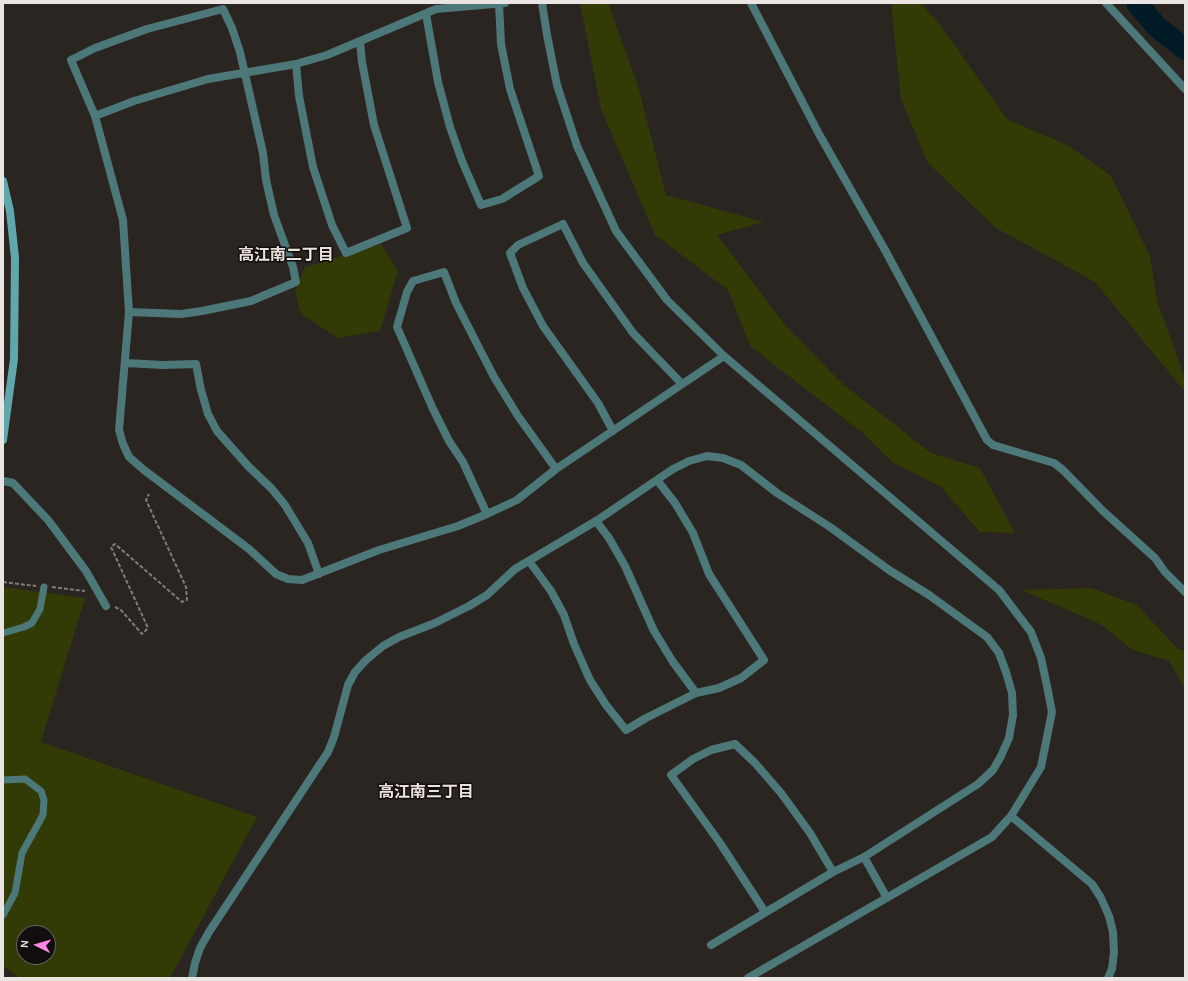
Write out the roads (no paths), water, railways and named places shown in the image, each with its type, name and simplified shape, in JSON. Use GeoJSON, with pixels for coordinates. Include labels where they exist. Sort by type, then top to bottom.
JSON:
{"type":"FeatureCollection","features":[{"type":"Feature","properties":{"kind":"street"},"geometry":{"type":"LineString","coordinates":[[95,116],[134,101],[208,79],[296,64],[360,42],[396,25],[436,9],[501,3],[501,44],[510,88],[539,176],[502,199],[481,205],[462,161],[438,82],[426,14]]}},
{"type":"Feature","properties":{"kind":"street"},"geometry":{"type":"LineString","coordinates":[[542,3],[546,35],[562,99],[577,146],[616,231],[668,300],[724,356],[999,590],[1032,632],[1041,658],[1052,712],[1041,767],[1011,816],[992,837],[748,978]]}},
{"type":"Feature","properties":{"kind":"street"},"geometry":{"type":"LineString","coordinates":[[751,3],[819,134],[885,250],[987,440],[994,445],[1054,463],[1063,470],[1103,512],[1154,558],[1165,572],[1185,592]]}},
{"type":"Feature","properties":{"kind":"street"},"geometry":{"type":"LineString","coordinates":[[1106,3],[1185,89]]}},
{"type":"Feature","properties":{"kind":"street"},"geometry":{"type":"LineString","coordinates":[[129,312],[160,314],[202,311],[251,301],[296,282],[293,268],[274,215],[266,180],[261,146],[236,40],[223,10],[148,29],[96,48],[71,60],[95,116],[123,220],[129,312],[126,363],[119,430],[129,457],[249,549],[276,574],[302,580],[379,550],[458,526],[517,500],[556,469],[724,356]]}},
{"type":"Feature","properties":{"kind":"street"},"geometry":{"type":"LineString","coordinates":[[296,64],[299,96],[314,167],[332,225],[346,253],[407,228],[374,125],[362,62],[360,42]]}},
{"type":"Feature","properties":{"kind":"street"},"geometry":{"type":"LineString","coordinates":[[3,181],[10,211],[15,258],[14,359],[3,440]]}},
{"type":"Feature","properties":{"kind":"street"},"geometry":{"type":"LineString","coordinates":[[613,431],[598,403],[543,326],[526,294],[510,253],[518,245],[563,224],[583,263],[603,293],[633,333],[682,384]]}},
{"type":"Feature","properties":{"kind":"street"},"geometry":{"type":"LineString","coordinates":[[487,514],[463,462],[449,441],[433,409],[397,327],[407,292],[413,281],[444,272],[456,303],[494,378],[518,416],[556,469]]}},
{"type":"Feature","properties":{"kind":"street"},"geometry":{"type":"LineString","coordinates":[[126,363],[163,365],[196,364],[201,390],[208,414],[217,431],[248,466],[272,489],[285,506],[308,543],[319,574]]}},
{"type":"Feature","properties":{"kind":"street"},"geometry":{"type":"LineString","coordinates":[[192,978],[200,948],[209,932],[328,752],[334,737],[348,684],[355,672],[383,646],[399,637],[440,621],[469,606],[487,595],[515,569],[596,521],[657,480],[689,461],[707,456],[723,458],[741,465],[777,493],[830,527],[889,570],[967,621],[987,637],[999,653],[1012,693],[1013,715],[1009,738],[993,770],[951,802],[900,832],[864,857],[833,872],[765,912],[734,933],[711,945]]}},
{"type":"Feature","properties":{"kind":"street"},"geometry":{"type":"LineString","coordinates":[[528,561],[551,591],[564,615],[574,644],[590,680],[606,705],[626,730],[646,718],[696,693],[719,688],[741,678],[764,660],[709,574],[693,533],[675,503],[657,480]]}},
{"type":"Feature","properties":{"kind":"street"},"geometry":{"type":"LineString","coordinates":[[3,481],[13,483],[48,520],[86,571],[106,606]]}},
{"type":"Feature","properties":{"kind":"street"},"geometry":{"type":"LineString","coordinates":[[596,521],[609,538],[625,566],[654,631],[696,693]]}},
{"type":"Feature","properties":{"kind":"street"},"geometry":{"type":"LineString","coordinates":[[765,912],[724,848],[671,775],[692,759],[711,750],[735,744],[755,763],[781,793],[810,833],[833,872]]}},
{"type":"Feature","properties":{"kind":"street"},"geometry":{"type":"LineString","coordinates":[[1011,816],[1092,884],[1101,898],[1109,916],[1113,932],[1114,952],[1112,969],[1108,978]]}},
{"type":"Feature","properties":{"kind":"street"},"geometry":{"type":"LineString","coordinates":[[864,857],[887,898]]}},
{"type":"Feature","properties":{"kind":"lane"},"geometry":{"type":"LineString","coordinates":[[3,633],[32,623],[40,609],[44,587]]}},
{"type":"Feature","properties":{"kind":"lane"},"geometry":{"type":"LineString","coordinates":[[3,780],[25,779],[41,791],[44,800],[43,815],[22,853],[16,893],[3,915]]}},
{"type":"Feature","properties":{"kind":"waterway"},"geometry":{"type":"LineString","coordinates":[[1137,3],[1156,26],[1185,49]]}},
{"type":"Feature","properties":{"kind":"district","name":"高江南二丁目"},"geometry":{"type":"Point","coordinates":[286,255]}},
{"type":"Feature","properties":{"kind":"district","name":"高江南三丁目"},"geometry":{"type":"Point","coordinates":[426,792]}}]}
